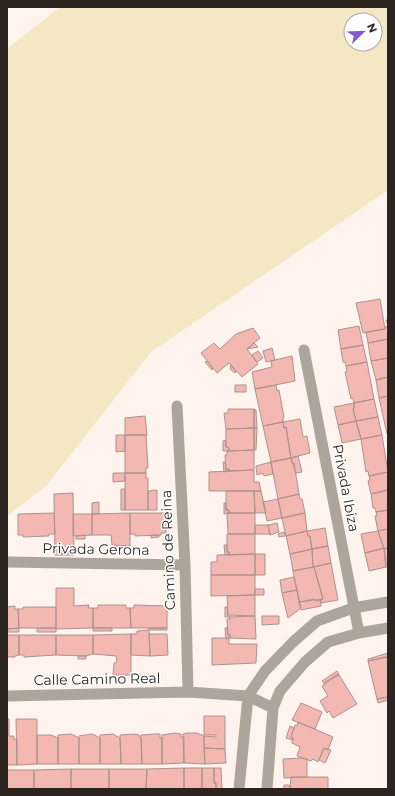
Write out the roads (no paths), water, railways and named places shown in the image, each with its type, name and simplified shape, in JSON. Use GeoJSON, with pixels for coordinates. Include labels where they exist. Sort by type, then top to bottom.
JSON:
{"type":"FeatureCollection","features":[{"type":"Feature","properties":{"kind":"street","name":"Privada Ibiza"},"geometry":{"type":"LineString","coordinates":[[304,350],[359,633]]}},
{"type":"Feature","properties":{"kind":"street","name":"Camino de Reina"},"geometry":{"type":"LineString","coordinates":[[177,406],[185,565],[188,692]]}},
{"type":"Feature","properties":{"kind":"street","name":"Privada Gerona"},"geometry":{"type":"LineString","coordinates":[[7,562],[185,565]]}},
{"type":"Feature","properties":{"kind":"street"},"geometry":{"type":"LineString","coordinates":[[239,789],[248,696],[265,671],[293,642],[317,621],[354,608],[388,602]]}},
{"type":"Feature","properties":{"kind":"street"},"geometry":{"type":"LineString","coordinates":[[267,789],[273,708],[280,691],[305,662],[328,642],[359,633],[388,628]]}},
{"type":"Feature","properties":{"kind":"street","name":"Calle Camino Real"},"geometry":{"type":"LineString","coordinates":[[7,696],[188,692],[248,696]]}},
{"type":"Feature","properties":{"kind":"street"},"geometry":{"type":"LineString","coordinates":[[248,696],[273,708]]}}]}
